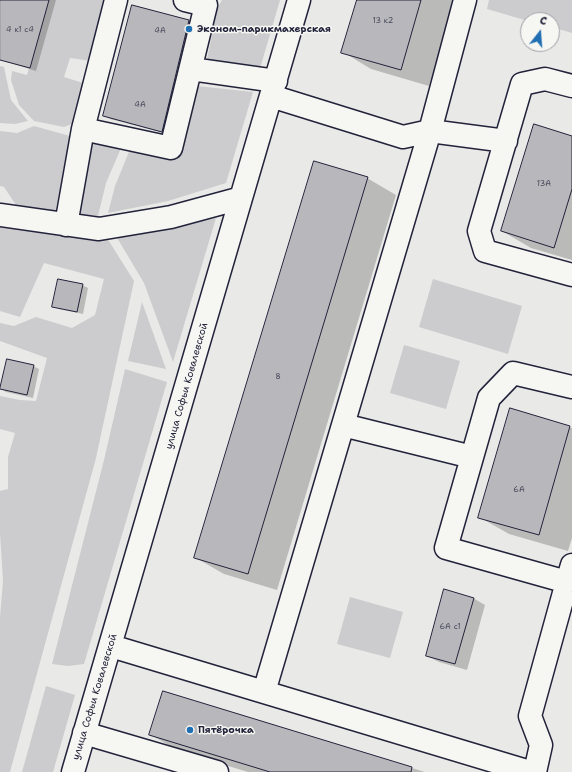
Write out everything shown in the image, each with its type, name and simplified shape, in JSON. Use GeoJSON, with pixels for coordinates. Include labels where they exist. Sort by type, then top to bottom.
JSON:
{"type":"FeatureCollection","features":[{"type":"Feature","properties":{"kind":"street"},"geometry":{"type":"LineString","coordinates":[[66,225],[83,129],[116,0]]}},
{"type":"Feature","properties":{"kind":"street"},"geometry":{"type":"LineString","coordinates":[[83,129],[171,148],[206,5],[185,0]]}},
{"type":"Feature","properties":{"kind":"street","name":"улица Софьи Ковалевской"},"geometry":{"type":"LineString","coordinates":[[73,772],[299,0]]}},
{"type":"Feature","properties":{"kind":"street"},"geometry":{"type":"LineString","coordinates":[[264,692],[430,131],[465,0]]}},
{"type":"Feature","properties":{"kind":"street"},"geometry":{"type":"LineString","coordinates":[[191,69],[273,89],[402,137],[430,131],[506,141]]}},
{"type":"Feature","properties":{"kind":"street"},"geometry":{"type":"LineString","coordinates":[[572,86],[545,79],[522,84],[479,231],[485,251],[572,275]]}},
{"type":"Feature","properties":{"kind":"street"},"geometry":{"type":"LineString","coordinates":[[0,215],[99,229],[171,217],[241,198]]}},
{"type":"Feature","properties":{"kind":"street"},"geometry":{"type":"LineString","coordinates":[[535,772],[541,744],[530,716],[570,574],[446,548],[489,398],[513,373],[572,388]]}},
{"type":"Feature","properties":{"kind":"street"},"geometry":{"type":"LineString","coordinates":[[343,426],[472,457]]}},
{"type":"Feature","properties":{"kind":"street"},"geometry":{"type":"LineString","coordinates":[[111,646],[530,772]]}},
{"type":"Feature","properties":{"kind":"street"},"geometry":{"type":"LineString","coordinates":[[84,732],[217,772]]}},
{"type":"Feature","properties":{"kind":"shaded area"},"geometry":{"type":"Polygon","coordinates":[[[49,0],[104,0],[91,61],[70,58],[64,77],[83,83],[72,124],[64,127],[34,121],[19,105],[11,80],[12,71],[27,75],[49,0]]]}},
{"type":"Feature","properties":{"kind":"shaded area"},"geometry":{"type":"Polygon","coordinates":[[[222,0],[280,0],[259,72],[206,65],[217,9],[222,0]]]}},
{"type":"Feature","properties":{"kind":"shaded area"},"geometry":{"type":"Polygon","coordinates":[[[489,0],[572,0],[572,33],[560,29],[560,12],[520,12],[520,19],[487,9],[489,0]]]}},
{"type":"Feature","properties":{"kind":"shaded area"},"geometry":{"type":"Polygon","coordinates":[[[0,66],[4,67],[11,100],[28,121],[15,124],[0,123],[0,66]]]}},
{"type":"Feature","properties":{"kind":"shaded area"},"geometry":{"type":"Polygon","coordinates":[[[197,86],[253,92],[226,183],[168,201],[108,213],[115,186],[131,147],[178,156],[197,86]]]}},
{"type":"Feature","properties":{"kind":"shaded area"},"geometry":{"type":"Polygon","coordinates":[[[34,126],[70,136],[55,214],[16,205],[4,187],[0,186],[0,131],[17,133],[34,126]]]}},
{"type":"Feature","properties":{"kind":"shaded area"},"geometry":{"type":"Polygon","coordinates":[[[88,137],[122,146],[106,183],[98,216],[73,215],[88,137]]]}},
{"type":"Feature","properties":{"kind":"shaded area"},"geometry":{"type":"Polygon","coordinates":[[[216,218],[173,362],[144,283],[116,236],[216,218]]]}},
{"type":"Feature","properties":{"kind":"shaded area"},"geometry":{"type":"Polygon","coordinates":[[[0,222],[107,238],[134,281],[96,458],[10,772],[0,772],[0,617],[3,581],[0,533],[0,491],[8,489],[8,457],[15,433],[0,429],[0,396],[20,400],[36,401],[47,358],[0,341],[0,323],[14,326],[36,317],[72,328],[95,315],[104,279],[44,263],[20,317],[0,311],[0,222]]]}},
{"type":"Feature","properties":{"kind":"shaded area"},"geometry":{"type":"Polygon","coordinates":[[[433,279],[522,306],[508,354],[419,327],[433,279]]]}},
{"type":"Feature","properties":{"kind":"shaded area"},"geometry":{"type":"Polygon","coordinates":[[[142,302],[166,369],[128,361],[142,302]]]}},
{"type":"Feature","properties":{"kind":"shaded area"},"geometry":{"type":"Polygon","coordinates":[[[404,345],[460,361],[446,409],[390,393],[404,345]]]}},
{"type":"Feature","properties":{"kind":"shaded area"},"geometry":{"type":"Polygon","coordinates":[[[125,369],[167,382],[84,664],[68,666],[52,664],[104,460],[125,369]]]}},
{"type":"Feature","properties":{"kind":"shaded area"},"geometry":{"type":"Polygon","coordinates":[[[350,597],[403,612],[390,658],[337,644],[350,597]]]}},
{"type":"Feature","properties":{"kind":"shaded area"},"geometry":{"type":"Polygon","coordinates":[[[46,686],[75,695],[53,772],[22,772],[46,686]]]}},
{"type":"Feature","properties":{"kind":"building"},"geometry":{"type":"Polygon","coordinates":[[[0,0],[49,0],[30,68],[0,60],[0,0]]]}},
{"type":"Feature","properties":{"kind":"building"},"geometry":{"type":"Polygon","coordinates":[[[357,0],[421,0],[401,70],[341,53],[357,0]]]}},
{"type":"Feature","properties":{"kind":"building"},"geometry":{"type":"Polygon","coordinates":[[[132,5],[189,20],[162,132],[103,116],[132,5]]]}},
{"type":"Feature","properties":{"kind":"building"},"geometry":{"type":"Polygon","coordinates":[[[534,124],[572,136],[572,189],[554,248],[501,231],[534,124]]]}},
{"type":"Feature","properties":{"kind":"building"},"geometry":{"type":"Polygon","coordinates":[[[314,161],[368,177],[248,574],[194,558],[314,161]]]}},
{"type":"Feature","properties":{"kind":"building"},"geometry":{"type":"Polygon","coordinates":[[[58,279],[83,284],[77,312],[52,307],[58,279]]]}},
{"type":"Feature","properties":{"kind":"building"},"geometry":{"type":"Polygon","coordinates":[[[7,359],[34,365],[27,395],[0,389],[7,359]]]}},
{"type":"Feature","properties":{"kind":"building"},"geometry":{"type":"Polygon","coordinates":[[[510,408],[570,426],[539,535],[478,518],[510,408]]]}},
{"type":"Feature","properties":{"kind":"building"},"geometry":{"type":"Polygon","coordinates":[[[444,589],[474,598],[455,664],[426,656],[444,589]]]}},
{"type":"Feature","properties":{"kind":"building"},"geometry":{"type":"Polygon","coordinates":[[[163,691],[412,767],[411,772],[270,772],[149,735],[163,691]]]}},
{"type":"Feature","properties":{"kind":"place","name":"Эконом-парикмахерская"},"geometry":{"type":"Point","coordinates":[189,29]}},
{"type":"Feature","properties":{"kind":"place","name":"Пятёрочка"},"geometry":{"type":"Point","coordinates":[190,730]}}]}
